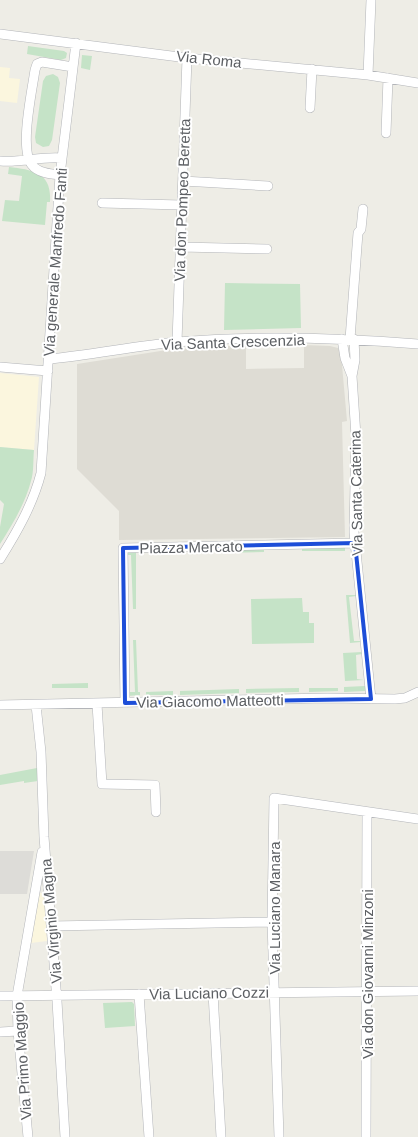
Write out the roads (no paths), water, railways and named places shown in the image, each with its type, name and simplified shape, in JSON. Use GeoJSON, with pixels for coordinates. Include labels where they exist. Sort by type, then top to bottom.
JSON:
{"type":"FeatureCollection","features":[{"type":"Feature","properties":{"kind":"street"},"geometry":{"type":"LineString","coordinates":[[368,75],[371,0]]}},
{"type":"Feature","properties":{"kind":"street","name":"Via Roma"},"geometry":{"type":"LineString","coordinates":[[0,34],[76,42],[188,58],[368,75],[418,83]]}},
{"type":"Feature","properties":{"kind":"street","name":"Via generale Manfredo Fanti"},"geometry":{"type":"LineString","coordinates":[[0,559],[33,498],[41,473],[60,175],[76,42]]}},
{"type":"Feature","properties":{"kind":"street","name":"Via don Pompeo Beretta"},"geometry":{"type":"LineString","coordinates":[[177,342],[188,58]]}},
{"type":"Feature","properties":{"kind":"street"},"geometry":{"type":"LineString","coordinates":[[60,175],[42,172],[33,167],[28,160],[26,140],[37,64],[42,62],[73,67]]}},
{"type":"Feature","properties":{"kind":"street"},"geometry":{"type":"LineString","coordinates":[[310,108],[312,69]]}},
{"type":"Feature","properties":{"kind":"street"},"geometry":{"type":"LineString","coordinates":[[386,133],[388,78]]}},
{"type":"Feature","properties":{"kind":"street"},"geometry":{"type":"LineString","coordinates":[[0,161],[12,162],[47,157],[62,158]]}},
{"type":"Feature","properties":{"kind":"street"},"geometry":{"type":"LineString","coordinates":[[183,181],[268,186]]}},
{"type":"Feature","properties":{"kind":"street"},"geometry":{"type":"LineString","coordinates":[[102,203],[182,205]]}},
{"type":"Feature","properties":{"kind":"street","name":"Via Santa Caterina"},"geometry":{"type":"LineString","coordinates":[[363,209],[361,229],[358,233],[349,339],[354,360],[352,376],[356,436],[355,543],[371,699]]}},
{"type":"Feature","properties":{"kind":"street"},"geometry":{"type":"LineString","coordinates":[[181,247],[268,249]]}},
{"type":"Feature","properties":{"kind":"street","name":"Via Santa Crescenzia"},"geometry":{"type":"LineString","coordinates":[[49,359],[177,342],[250,339],[349,339],[418,344]]}},
{"type":"Feature","properties":{"kind":"street"},"geometry":{"type":"LineString","coordinates":[[0,367],[48,371]]}},
{"type":"Feature","properties":{"kind":"street","name":"Piazza Mercato"},"geometry":{"type":"LineString","coordinates":[[125,703],[122,548],[355,543]]}},
{"type":"Feature","properties":{"kind":"street","name":"Via Giacomo Matteotti"},"geometry":{"type":"LineString","coordinates":[[0,705],[312,698],[405,698],[418,692]]}},
{"type":"Feature","properties":{"kind":"street"},"geometry":{"type":"LineString","coordinates":[[97,704],[102,784],[154,785],[156,812]]}},
{"type":"Feature","properties":{"kind":"street","name":"Via Virginio Magna"},"geometry":{"type":"LineString","coordinates":[[36,705],[41,752],[44,837],[57,995],[64,1137]]}},
{"type":"Feature","properties":{"kind":"street","name":"Via Luciano Manara"},"geometry":{"type":"LineString","coordinates":[[279,1137],[272,922],[274,798],[367,812]]}},
{"type":"Feature","properties":{"kind":"street"},"geometry":{"type":"LineString","coordinates":[[367,812],[418,819]]}},
{"type":"Feature","properties":{"kind":"street","name":"Via don Giovanni Minzoni"},"geometry":{"type":"LineString","coordinates":[[366,1137],[367,812]]}},
{"type":"Feature","properties":{"kind":"street","name":"Via Primo Maggio"},"geometry":{"type":"LineString","coordinates":[[28,1137],[16,996],[44,837]]}},
{"type":"Feature","properties":{"kind":"street"},"geometry":{"type":"LineString","coordinates":[[51,926],[272,922]]}},
{"type":"Feature","properties":{"kind":"street","name":"Via Luciano Cozzi"},"geometry":{"type":"LineString","coordinates":[[0,996],[418,991]]}},
{"type":"Feature","properties":{"kind":"street"},"geometry":{"type":"LineString","coordinates":[[213,993],[221,1137]]}},
{"type":"Feature","properties":{"kind":"street"},"geometry":{"type":"LineString","coordinates":[[139,994],[149,1137]]}},
{"type":"Feature","properties":{"kind":"street"},"geometry":{"type":"LineString","coordinates":[[0,1032],[18,1031]]}}]}
